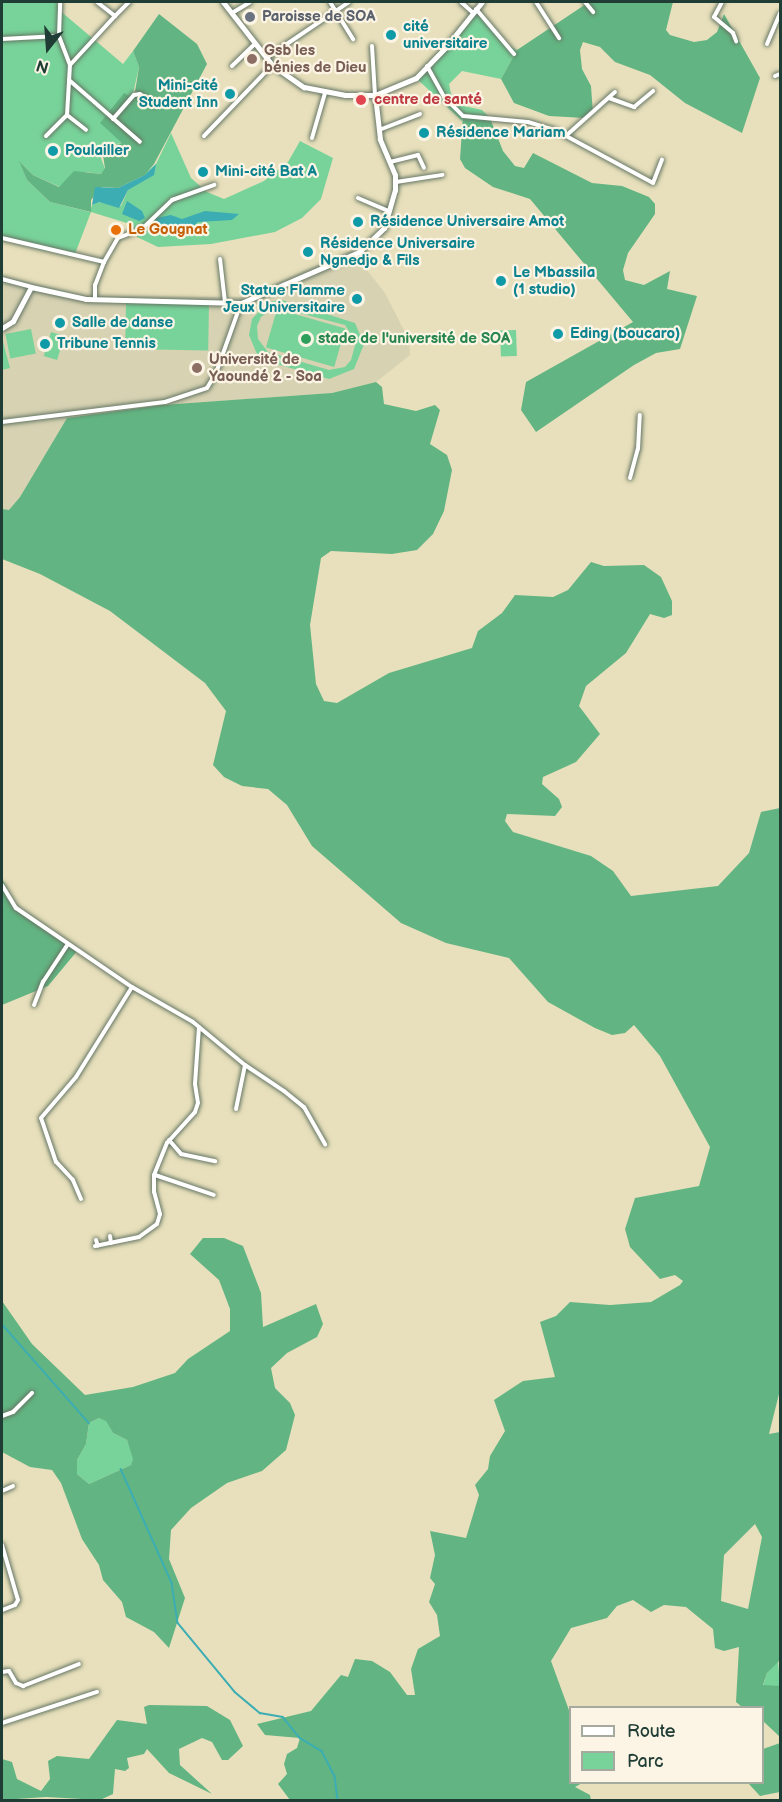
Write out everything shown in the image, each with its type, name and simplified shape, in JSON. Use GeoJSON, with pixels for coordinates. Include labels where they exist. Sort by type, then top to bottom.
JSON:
{"type":"FeatureCollection","features":[{"type":"Feature","properties":{"kind":"street"},"geometry":{"type":"LineString","coordinates":[[46,136],[67,115],[70,65],[59,36],[60,2]]}},
{"type":"Feature","properties":{"kind":"street"},"geometry":{"type":"LineString","coordinates":[[97,2],[115,16]]}},
{"type":"Feature","properties":{"kind":"street"},"geometry":{"type":"LineString","coordinates":[[70,65],[129,2]]}},
{"type":"Feature","properties":{"kind":"street"},"geometry":{"type":"LineString","coordinates":[[223,2],[272,65],[304,87],[325,93],[375,95],[416,78],[482,2]]}},
{"type":"Feature","properties":{"kind":"street"},"geometry":{"type":"LineString","coordinates":[[232,13],[250,2]]}},
{"type":"Feature","properties":{"kind":"street"},"geometry":{"type":"LineString","coordinates":[[330,2],[353,39]]}},
{"type":"Feature","properties":{"kind":"street"},"geometry":{"type":"LineString","coordinates":[[266,58],[349,2]]}},
{"type":"Feature","properties":{"kind":"street"},"geometry":{"type":"LineString","coordinates":[[461,2],[474,10],[514,54]]}},
{"type":"Feature","properties":{"kind":"street"},"geometry":{"type":"LineString","coordinates":[[536,2],[559,38]]}},
{"type":"Feature","properties":{"kind":"street"},"geometry":{"type":"LineString","coordinates":[[585,2],[592,12]]}},
{"type":"Feature","properties":{"kind":"street"},"geometry":{"type":"LineString","coordinates":[[722,2],[714,17],[733,33],[736,41]]}},
{"type":"Feature","properties":{"kind":"street"},"geometry":{"type":"LineString","coordinates":[[766,44],[780,14]]}},
{"type":"Feature","properties":{"kind":"street"},"geometry":{"type":"LineString","coordinates":[[2,39],[59,36]]}},
{"type":"Feature","properties":{"kind":"street"},"geometry":{"type":"LineString","coordinates":[[232,66],[255,44]]}},
{"type":"Feature","properties":{"kind":"street"},"geometry":{"type":"LineString","coordinates":[[2,279],[95,299],[242,303],[359,252],[380,234],[390,212],[396,182],[379,130],[372,46]]}},
{"type":"Feature","properties":{"kind":"street"},"geometry":{"type":"LineString","coordinates":[[204,136],[272,65]]}},
{"type":"Feature","properties":{"kind":"street"},"geometry":{"type":"LineString","coordinates":[[428,66],[445,98],[464,116],[531,122],[568,134],[654,183],[662,160]]}},
{"type":"Feature","properties":{"kind":"street"},"geometry":{"type":"LineString","coordinates":[[775,76],[780,74]]}},
{"type":"Feature","properties":{"kind":"street"},"geometry":{"type":"LineString","coordinates":[[69,80],[140,142]]}},
{"type":"Feature","properties":{"kind":"street"},"geometry":{"type":"LineString","coordinates":[[609,98],[634,107],[653,91]]}},
{"type":"Feature","properties":{"kind":"street"},"geometry":{"type":"LineString","coordinates":[[568,134],[615,92]]}},
{"type":"Feature","properties":{"kind":"street"},"geometry":{"type":"LineString","coordinates":[[312,138],[325,93]]}},
{"type":"Feature","properties":{"kind":"street"},"geometry":{"type":"LineString","coordinates":[[113,119],[134,95],[140,94],[154,105]]}},
{"type":"Feature","properties":{"kind":"street"},"geometry":{"type":"LineString","coordinates":[[379,130],[420,114]]}},
{"type":"Feature","properties":{"kind":"street"},"geometry":{"type":"LineString","coordinates":[[67,115],[86,130]]}},
{"type":"Feature","properties":{"kind":"street"},"geometry":{"type":"LineString","coordinates":[[390,162],[417,155],[424,168]]}},
{"type":"Feature","properties":{"kind":"street"},"geometry":{"type":"LineString","coordinates":[[396,182],[442,174]]}},
{"type":"Feature","properties":{"kind":"street"},"geometry":{"type":"LineString","coordinates":[[95,299],[95,285],[104,262],[118,238],[142,229],[172,200],[214,185]]}},
{"type":"Feature","properties":{"kind":"street"},"geometry":{"type":"LineString","coordinates":[[357,198],[390,212]]}},
{"type":"Feature","properties":{"kind":"street"},"geometry":{"type":"LineString","coordinates":[[2,238],[104,262]]}},
{"type":"Feature","properties":{"kind":"street"},"geometry":{"type":"LineString","coordinates":[[220,259],[225,302]]}},
{"type":"Feature","properties":{"kind":"street"},"geometry":{"type":"LineString","coordinates":[[2,328],[13,321],[32,287]]}},
{"type":"Feature","properties":{"kind":"street"},"geometry":{"type":"LineString","coordinates":[[2,422],[165,402],[207,388],[216,373],[242,303]]}},
{"type":"Feature","properties":{"kind":"street"},"geometry":{"type":"LineString","coordinates":[[630,478],[640,416]]}},
{"type":"Feature","properties":{"kind":"street"},"geometry":{"type":"LineString","coordinates":[[2,885],[16,908],[132,987],[199,1027],[245,1065],[304,1107],[325,1144]]}},
{"type":"Feature","properties":{"kind":"street"},"geometry":{"type":"LineString","coordinates":[[34,1005],[43,982],[68,944]]}},
{"type":"Feature","properties":{"kind":"street"},"geometry":{"type":"LineString","coordinates":[[81,1199],[73,1180],[56,1162],[42,1116],[76,1077],[132,987]]}},
{"type":"Feature","properties":{"kind":"street"},"geometry":{"type":"LineString","coordinates":[[96,1240],[97,1246],[139,1237],[157,1224],[160,1214],[154,1192],[154,1175],[169,1140],[197,1108],[199,1027]]}},
{"type":"Feature","properties":{"kind":"street"},"geometry":{"type":"LineString","coordinates":[[236,1109],[245,1065]]}},
{"type":"Feature","properties":{"kind":"street"},"geometry":{"type":"LineString","coordinates":[[169,1140],[182,1154],[215,1161]]}},
{"type":"Feature","properties":{"kind":"street"},"geometry":{"type":"LineString","coordinates":[[154,1175],[214,1195]]}},
{"type":"Feature","properties":{"kind":"street"},"geometry":{"type":"LineString","coordinates":[[110,1236],[111,1243]]}},
{"type":"Feature","properties":{"kind":"street"},"geometry":{"type":"LineString","coordinates":[[2,1416],[13,1412],[32,1393]]}},
{"type":"Feature","properties":{"kind":"street"},"geometry":{"type":"LineString","coordinates":[[2,1491],[13,1486]]}},
{"type":"Feature","properties":{"kind":"street"},"geometry":{"type":"LineString","coordinates":[[2,1545],[18,1600],[15,1605],[2,1610]]}},
{"type":"Feature","properties":{"kind":"street"},"geometry":{"type":"LineString","coordinates":[[2,1672],[9,1671],[16,1683],[23,1686],[79,1664]]}},
{"type":"Feature","properties":{"kind":"street"},"geometry":{"type":"LineString","coordinates":[[2,1723],[97,1692]]}},
{"type":"Feature","properties":{"kind":"shaded area","name":"Université de Yaoundé 2 - Soa"},"geometry":{"type":"Polygon","coordinates":[[[351,250],[385,293],[409,340],[410,355],[376,382],[332,393],[162,405],[67,418],[20,497],[9,511],[2,509],[2,276],[86,296],[245,297],[351,250]]]}},
{"type":"Feature","properties":{"kind":"green space"},"geometry":{"type":"Polygon","coordinates":[[[2,2],[57,2],[58,9],[123,64],[133,51],[139,67],[122,143],[111,145],[101,158],[105,169],[101,174],[86,172],[60,187],[33,175],[20,162],[27,180],[50,202],[90,212],[92,205],[98,202],[121,206],[128,190],[156,164],[171,133],[191,178],[207,192],[224,199],[264,181],[288,162],[300,141],[333,158],[321,199],[302,218],[275,232],[211,244],[158,247],[137,237],[130,224],[91,212],[75,254],[41,250],[2,238],[2,2]]]}},
{"type":"Feature","properties":{"kind":"green space"},"geometry":{"type":"Polygon","coordinates":[[[589,2],[673,2],[666,30],[670,35],[694,42],[707,40],[717,32],[724,14],[760,78],[742,133],[685,103],[650,75],[615,62],[600,47],[583,42],[580,50],[582,69],[591,86],[593,114],[585,118],[549,116],[514,103],[501,79],[517,50],[589,2]]]}},
{"type":"Feature","properties":{"kind":"green space"},"geometry":{"type":"Polygon","coordinates":[[[476,9],[504,43],[517,50],[501,79],[462,71],[449,84],[451,94],[464,106],[482,110],[490,118],[464,116],[462,121],[416,78],[476,9]]]}},
{"type":"Feature","properties":{"kind":"green space"},"geometry":{"type":"Polygon","coordinates":[[[159,14],[197,44],[207,64],[154,164],[145,175],[118,188],[102,187],[91,200],[91,212],[50,202],[27,180],[19,161],[33,175],[59,187],[74,171],[101,174],[105,168],[102,149],[122,143],[100,123],[124,93],[134,98],[139,67],[133,51],[159,14]]]}},
{"type":"Feature","properties":{"kind":"green space"},"geometry":{"type":"Polygon","coordinates":[[[463,116],[490,118],[503,151],[515,166],[524,168],[533,153],[592,183],[622,186],[649,197],[655,204],[655,214],[628,253],[623,270],[625,280],[644,285],[670,271],[667,289],[697,296],[680,349],[656,353],[634,365],[536,432],[521,410],[526,382],[633,322],[530,199],[493,187],[465,168],[460,159],[463,116]]]}},
{"type":"Feature","properties":{"kind":"green space"},"geometry":{"type":"Polygon","coordinates":[[[282,300],[355,323],[364,344],[354,369],[329,379],[259,359],[249,335],[252,319],[268,302],[282,300]],[[276,307],[261,317],[257,326],[258,339],[268,352],[329,370],[345,367],[351,360],[356,342],[345,325],[276,307]]]}},
{"type":"Feature","properties":{"kind":"green space"},"geometry":{"type":"Polygon","coordinates":[[[126,302],[209,303],[208,350],[125,349],[126,302]]]}},
{"type":"Feature","properties":{"kind":"green space"},"geometry":{"type":"Polygon","coordinates":[[[277,309],[345,329],[334,367],[266,347],[277,309]]]}},
{"type":"Feature","properties":{"kind":"green space"},"geometry":{"type":"Polygon","coordinates":[[[31,329],[36,354],[10,359],[5,334],[31,329]]]}},
{"type":"Feature","properties":{"kind":"green space"},"geometry":{"type":"Polygon","coordinates":[[[516,330],[517,356],[501,357],[500,331],[516,330]]]}},
{"type":"Feature","properties":{"kind":"green space"},"geometry":{"type":"Polygon","coordinates":[[[51,332],[64,336],[57,360],[44,356],[51,332]]]}},
{"type":"Feature","properties":{"kind":"green space"},"geometry":{"type":"Polygon","coordinates":[[[2,338],[10,368],[2,370],[2,338]]]}},
{"type":"Feature","properties":{"kind":"green space"},"geometry":{"type":"Polygon","coordinates":[[[376,382],[382,387],[384,404],[416,411],[435,405],[440,410],[430,444],[447,455],[452,470],[444,511],[433,534],[417,550],[392,554],[331,551],[321,558],[310,625],[316,684],[324,701],[337,703],[389,673],[472,648],[478,631],[502,613],[515,595],[553,597],[568,590],[591,562],[604,566],[644,565],[661,577],[672,601],[672,615],[664,618],[650,614],[626,653],[586,686],[579,706],[600,734],[576,762],[543,777],[542,784],[559,799],[562,807],[555,816],[507,814],[505,821],[513,832],[591,856],[613,871],[631,896],[718,886],[749,853],[761,812],[780,808],[780,1390],[769,1434],[780,1432],[780,1660],[767,1673],[763,1685],[780,1686],[780,1737],[764,1722],[764,1706],[741,1706],[736,1702],[739,1647],[724,1651],[715,1648],[713,1629],[686,1607],[664,1605],[651,1612],[633,1600],[617,1606],[607,1618],[571,1628],[551,1661],[569,1710],[569,1784],[580,1784],[575,1787],[590,1795],[591,1800],[290,1800],[278,1784],[287,1774],[284,1764],[287,1754],[297,1748],[300,1738],[265,1735],[257,1724],[311,1711],[341,1675],[348,1677],[355,1659],[372,1661],[390,1672],[407,1695],[415,1695],[411,1669],[418,1649],[440,1636],[437,1615],[429,1602],[435,1584],[430,1578],[435,1555],[430,1531],[466,1538],[479,1495],[475,1485],[488,1469],[490,1456],[505,1431],[494,1400],[523,1381],[555,1377],[540,1322],[556,1316],[570,1302],[610,1305],[651,1302],[680,1285],[683,1281],[675,1275],[660,1279],[630,1247],[625,1229],[635,1198],[699,1186],[710,1147],[660,1056],[634,1025],[625,1033],[612,1035],[595,1028],[548,1002],[509,958],[446,943],[401,923],[312,846],[287,805],[268,789],[242,786],[224,777],[213,765],[226,711],[205,683],[110,611],[40,574],[2,559],[2,509],[9,510],[20,497],[67,418],[162,405],[332,393],[376,382]],[[755,1524],[724,1555],[721,1601],[748,1609],[762,1537],[755,1524]]]}},
{"type":"Feature","properties":{"kind":"green space"},"geometry":{"type":"Polygon","coordinates":[[[2,878],[15,907],[78,950],[48,986],[2,1005],[2,878]]]}},
{"type":"Feature","properties":{"kind":"green space"},"geometry":{"type":"Polygon","coordinates":[[[203,1238],[224,1238],[243,1246],[261,1293],[263,1327],[316,1304],[323,1324],[317,1337],[287,1353],[271,1368],[275,1388],[290,1403],[295,1415],[286,1450],[262,1471],[227,1483],[191,1508],[171,1530],[169,1559],[185,1598],[169,1648],[154,1632],[126,1617],[122,1602],[103,1580],[99,1565],[82,1539],[61,1483],[52,1470],[30,1467],[2,1452],[2,1301],[32,1344],[85,1395],[133,1387],[175,1373],[188,1359],[230,1331],[230,1309],[219,1280],[190,1254],[203,1238]],[[99,1418],[89,1423],[86,1444],[77,1460],[77,1474],[89,1484],[131,1465],[133,1459],[127,1440],[113,1433],[106,1421],[99,1418]]]}},
{"type":"Feature","properties":{"kind":"green space"},"geometry":{"type":"Polygon","coordinates":[[[99,1418],[106,1420],[113,1433],[127,1440],[134,1458],[131,1465],[89,1484],[77,1474],[77,1460],[86,1444],[89,1423],[99,1418]]]}},
{"type":"Feature","properties":{"kind":"green space"},"geometry":{"type":"Polygon","coordinates":[[[778,1660],[780,1686],[763,1686],[767,1673],[778,1660]]]}},
{"type":"Feature","properties":{"kind":"green space"},"geometry":{"type":"Polygon","coordinates":[[[149,1705],[207,1706],[230,1720],[243,1746],[228,1760],[222,1760],[212,1742],[202,1738],[179,1749],[180,1765],[212,1794],[169,1773],[147,1749],[144,1754],[127,1758],[129,1768],[125,1771],[115,1769],[113,1794],[100,1800],[46,1797],[2,1800],[2,1759],[12,1762],[17,1779],[41,1791],[50,1779],[48,1761],[57,1756],[89,1759],[117,1720],[147,1724],[144,1707],[149,1705]]]}},
{"type":"Feature","properties":{"kind":"green space"},"geometry":{"type":"Polygon","coordinates":[[[780,1743],[780,1792],[760,1796],[749,1784],[764,1784],[764,1749],[780,1743]]]}},
{"type":"Feature","properties":{"kind":"water"},"geometry":{"type":"Polygon","coordinates":[[[156,164],[154,175],[128,190],[119,208],[99,202],[92,205],[95,187],[118,188],[145,175],[156,164]]]}},
{"type":"Feature","properties":{"kind":"water"},"geometry":{"type":"Polygon","coordinates":[[[127,201],[142,211],[145,218],[139,221],[122,214],[127,201]]]}},
{"type":"Feature","properties":{"kind":"water"},"geometry":{"type":"Polygon","coordinates":[[[205,211],[239,214],[232,220],[198,222],[186,232],[178,225],[170,234],[152,230],[156,218],[171,215],[182,219],[205,211]]]}},
{"type":"Feature","properties":{"kind":"waterway"},"geometry":{"type":"LineString","coordinates":[[2,1324],[89,1423]]}},
{"type":"Feature","properties":{"kind":"waterway"},"geometry":{"type":"LineString","coordinates":[[121,1469],[172,1583],[178,1623],[235,1692],[260,1713],[283,1717],[300,1738],[322,1751],[335,1776],[338,1800]]}},
{"type":"Feature","properties":{"kind":"place","name":"Paroisse de SOA"},"geometry":{"type":"Point","coordinates":[250,17]}},
{"type":"Feature","properties":{"kind":"place","name":"cité universitaire"},"geometry":{"type":"Point","coordinates":[391,35]}},
{"type":"Feature","properties":{"kind":"place","name":"Gsb les bénies de Dieu"},"geometry":{"type":"Point","coordinates":[252,59]}},
{"type":"Feature","properties":{"kind":"place","name":"Mini-cité Student Inn"},"geometry":{"type":"Point","coordinates":[230,94]}},
{"type":"Feature","properties":{"kind":"place","name":"centre de santé"},"geometry":{"type":"Point","coordinates":[361,100]}},
{"type":"Feature","properties":{"kind":"place","name":"Résidence Mariam"},"geometry":{"type":"Point","coordinates":[424,133]}},
{"type":"Feature","properties":{"kind":"place","name":"Poulailler"},"geometry":{"type":"Point","coordinates":[53,151]}},
{"type":"Feature","properties":{"kind":"place","name":"Mini-cité Bat A"},"geometry":{"type":"Point","coordinates":[203,172]}},
{"type":"Feature","properties":{"kind":"place","name":"Résidence Universaire Amot"},"geometry":{"type":"Point","coordinates":[358,222]}},
{"type":"Feature","properties":{"kind":"place","name":"Le Gougnat"},"geometry":{"type":"Point","coordinates":[116,230]}},
{"type":"Feature","properties":{"kind":"place","name":"Résidence Universaire Ngnedjo & Fils"},"geometry":{"type":"Point","coordinates":[308,252]}},
{"type":"Feature","properties":{"kind":"place","name":"Le Mbassila (1 studio)"},"geometry":{"type":"Point","coordinates":[501,281]}},
{"type":"Feature","properties":{"kind":"place","name":"Statue Flamme Jeux Universitaire"},"geometry":{"type":"Point","coordinates":[357,299]}},
{"type":"Feature","properties":{"kind":"place","name":"Salle de danse"},"geometry":{"type":"Point","coordinates":[60,323]}},
{"type":"Feature","properties":{"kind":"place","name":"Eding (boucaro)"},"geometry":{"type":"Point","coordinates":[558,334]}},
{"type":"Feature","properties":{"kind":"place","name":"stade de l'université de SOA"},"geometry":{"type":"Point","coordinates":[306,339]}},
{"type":"Feature","properties":{"kind":"place","name":"Tribune Tennis"},"geometry":{"type":"Point","coordinates":[45,344]}},
{"type":"Feature","properties":{"kind":"place","name":"Université de Yaoundé 2 - Soa"},"geometry":{"type":"Point","coordinates":[197,368]}}]}
